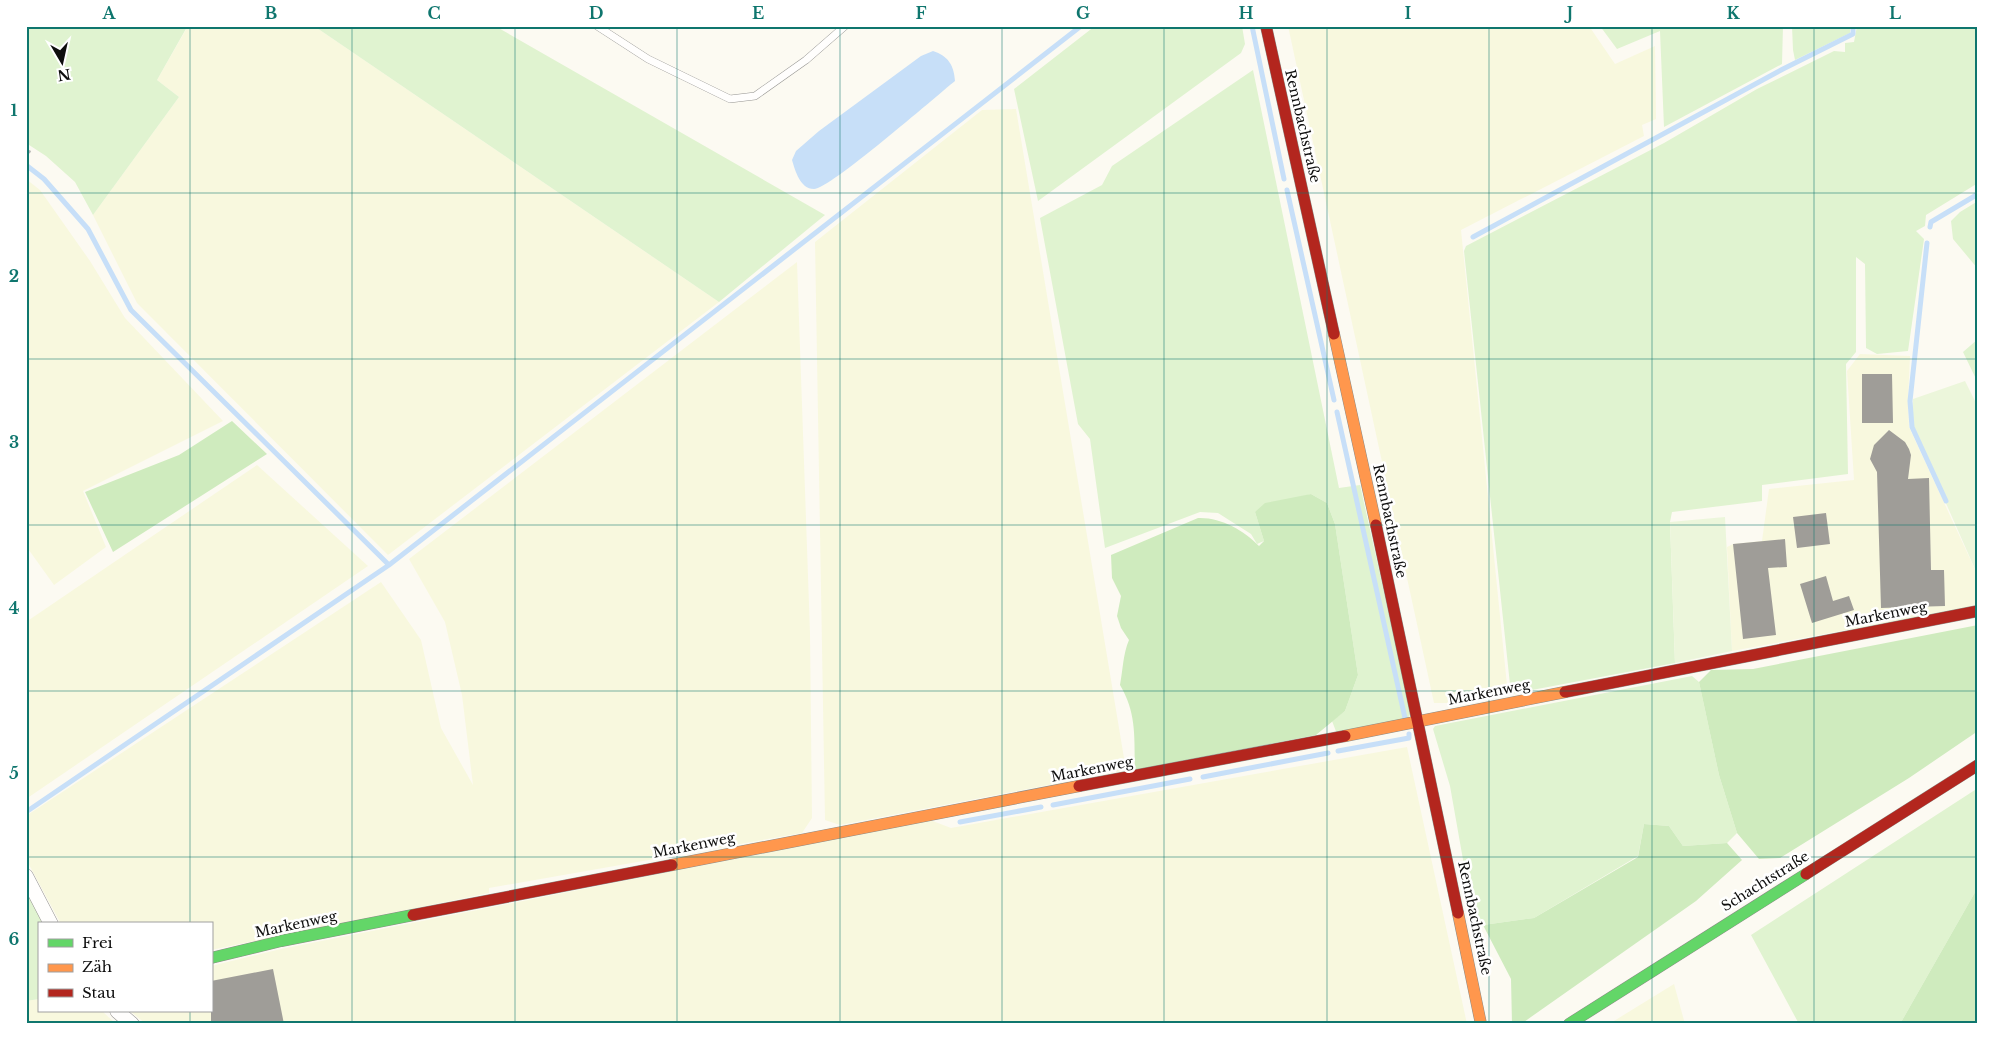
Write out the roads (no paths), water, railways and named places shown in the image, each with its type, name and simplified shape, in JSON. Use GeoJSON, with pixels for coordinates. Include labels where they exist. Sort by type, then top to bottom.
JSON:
{"type":"FeatureCollection","features":[{"type":"Feature","properties":{"kind":"street","name":"Rennbachstraße"},"geometry":{"type":"LineString","coordinates":[[1266,26],[1419,722],[1482,1024]]}},
{"type":"Feature","properties":{"kind":"street","name":"Markenweg"},"geometry":{"type":"LineString","coordinates":[[212,958],[291,940],[918,817],[1419,722],[1435,717],[1715,664],[1978,611]]}},
{"type":"Feature","properties":{"kind":"street","name":"Schachtstraße"},"geometry":{"type":"LineString","coordinates":[[1569,1024],[1978,764]]}},
{"type":"Feature","properties":{"kind":"street"},"geometry":{"type":"LineString","coordinates":[[26,876],[49,922]]}},
{"type":"Feature","properties":{"kind":"street"},"geometry":{"type":"LineString","coordinates":[[118,1012],[132,1024]]}},
{"type":"Feature","properties":{"kind":"lane"},"geometry":{"type":"LineString","coordinates":[[596,26],[648,59],[730,99],[756,96],[806,60],[845,26]]}},
{"type":"Feature","properties":{"kind":"water"},"geometry":{"type":"Polygon","coordinates":[[[933,51],[946,58],[952,66],[955,81],[840,174],[824,185],[814,189],[805,186],[799,178],[792,160],[796,151],[819,131],[921,56],[933,51]]]}},
{"type":"Feature","properties":{"kind":"waterway"},"geometry":{"type":"LineString","coordinates":[[26,812],[389,565],[1081,26]]}},
{"type":"Feature","properties":{"kind":"waterway"},"geometry":{"type":"LineString","coordinates":[[1252,26],[1284,179]]}},
{"type":"Feature","properties":{"kind":"waterway"},"geometry":{"type":"LineString","coordinates":[[1473,237],[1783,69],[1853,34],[1853,26]]}},
{"type":"Feature","properties":{"kind":"waterway"},"geometry":{"type":"LineString","coordinates":[[26,165],[44,179],[88,229],[131,310],[389,565]]}},
{"type":"Feature","properties":{"kind":"waterway"},"geometry":{"type":"LineString","coordinates":[[1287,190],[1334,400]]}},
{"type":"Feature","properties":{"kind":"waterway"},"geometry":{"type":"LineString","coordinates":[[1930,227],[1931,222],[1978,194]]}},
{"type":"Feature","properties":{"kind":"waterway"},"geometry":{"type":"LineString","coordinates":[[1927,243],[1910,401],[1912,427],[1946,501]]}},
{"type":"Feature","properties":{"kind":"waterway"},"geometry":{"type":"LineString","coordinates":[[1337,412],[1405,718]]}},
{"type":"Feature","properties":{"kind":"waterway"},"geometry":{"type":"LineString","coordinates":[[1338,751],[1409,738],[1409,734]]}},
{"type":"Feature","properties":{"kind":"waterway"},"geometry":{"type":"LineString","coordinates":[[1203,777],[1328,753]]}},
{"type":"Feature","properties":{"kind":"waterway"},"geometry":{"type":"LineString","coordinates":[[1053,805],[1190,779]]}},
{"type":"Feature","properties":{"kind":"waterway"},"geometry":{"type":"LineString","coordinates":[[960,822],[1041,807]]}}]}
